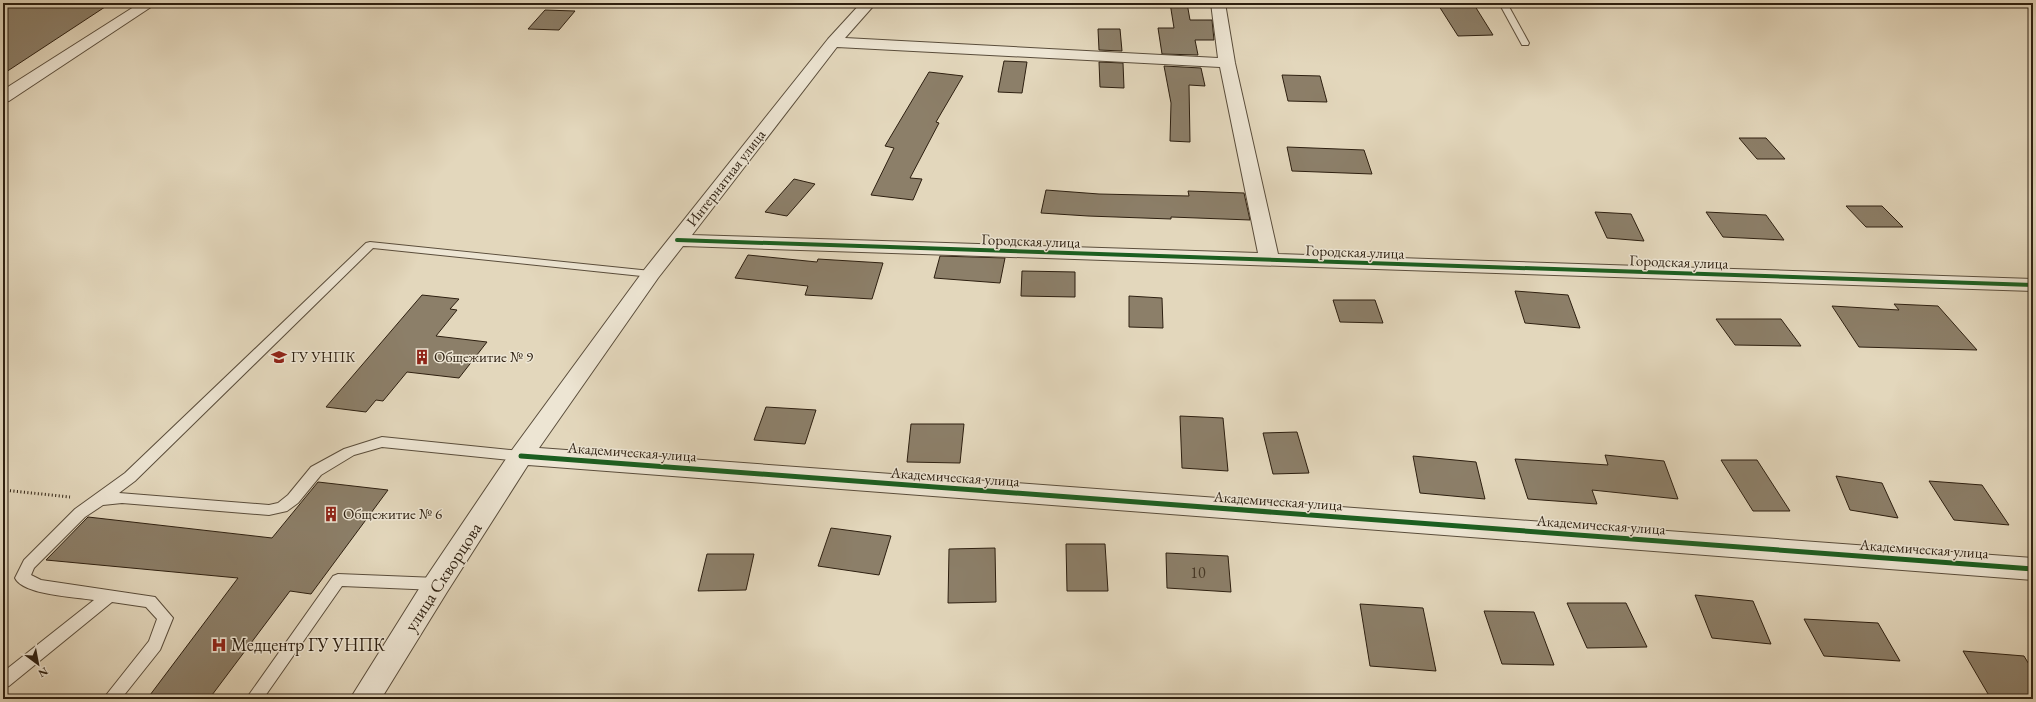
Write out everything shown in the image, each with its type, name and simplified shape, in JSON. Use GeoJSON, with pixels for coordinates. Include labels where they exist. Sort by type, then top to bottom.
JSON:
{"type":"FeatureCollection","features":[{"type":"Feature","properties":{"kind":"street"},"geometry":{"type":"LineString","coordinates":[[3,97],[150,3]]}},
{"type":"Feature","properties":{"kind":"street","name":"Интернатная улица"},"geometry":{"type":"LineString","coordinates":[[521,456],[677,240],[833,42],[869,3]]}},
{"type":"Feature","properties":{"kind":"street"},"geometry":{"type":"LineString","coordinates":[[1218,3],[1227,63],[1270,261]]}},
{"type":"Feature","properties":{"kind":"street"},"geometry":{"type":"LineString","coordinates":[[833,42],[1227,63]]}},
{"type":"Feature","properties":{"kind":"street","name":"Городская улица"},"geometry":{"type":"LineString","coordinates":[[677,240],[1270,261],[2033,285]]}},
{"type":"Feature","properties":{"kind":"street","name":"Академическая улица"},"geometry":{"type":"LineString","coordinates":[[521,456],[2033,569]]}},
{"type":"Feature","properties":{"kind":"street","name":"улица Скворцова"},"geometry":{"type":"LineString","coordinates":[[365,699],[437,584],[521,456]]}},
{"type":"Feature","properties":{"kind":"lane"},"geometry":{"type":"LineString","coordinates":[[1503,3],[1525,42]]}},
{"type":"Feature","properties":{"kind":"lane"},"geometry":{"type":"LineString","coordinates":[[111,699],[155,645],[165,618],[150,601],[39,586],[22,578],[29,564],[80,513],[130,477],[370,245],[651,274]]}},
{"type":"Feature","properties":{"kind":"lane"},"geometry":{"type":"LineString","coordinates":[[100,500],[122,498],[268,510],[282,507],[292,499],[316,471],[349,452],[382,442],[521,456]]}},
{"type":"Feature","properties":{"kind":"lane"},"geometry":{"type":"LineString","coordinates":[[254,699],[338,580],[437,584]]}},
{"type":"Feature","properties":{"kind":"lane"},"geometry":{"type":"LineString","coordinates":[[3,681],[109,596]]}},
{"type":"Feature","properties":{"kind":"path"},"geometry":{"type":"LineString","coordinates":[[3,490],[100,500]]}},
{"type":"Feature","properties":{"kind":"building"},"geometry":{"type":"Polygon","coordinates":[[[3,3],[111,3],[3,74],[3,3]]]}},
{"type":"Feature","properties":{"kind":"building"},"geometry":{"type":"Polygon","coordinates":[[[1170,3],[1187,3],[1190,20],[1212,20],[1214,40],[1195,40],[1198,55],[1162,54],[1158,28],[1174,28],[1170,3]]]}},
{"type":"Feature","properties":{"kind":"building"},"geometry":{"type":"Polygon","coordinates":[[[1437,3],[1473,3],[1493,35],[1458,36],[1437,3]]]}},
{"type":"Feature","properties":{"kind":"building"},"geometry":{"type":"Polygon","coordinates":[[[545,10],[575,11],[559,30],[528,29],[545,10]]]}},
{"type":"Feature","properties":{"kind":"building"},"geometry":{"type":"Polygon","coordinates":[[[1098,29],[1120,29],[1122,51],[1099,50],[1098,29]]]}},
{"type":"Feature","properties":{"kind":"building"},"geometry":{"type":"Polygon","coordinates":[[[1004,61],[1027,62],[1022,93],[998,92],[1004,61]]]}},
{"type":"Feature","properties":{"kind":"building"},"geometry":{"type":"Polygon","coordinates":[[[1099,62],[1123,63],[1124,88],[1100,87],[1099,62]]]}},
{"type":"Feature","properties":{"kind":"building"},"geometry":{"type":"Polygon","coordinates":[[[1164,66],[1201,68],[1205,86],[1189,85],[1190,142],[1170,141],[1171,103],[1164,66]]]}},
{"type":"Feature","properties":{"kind":"building"},"geometry":{"type":"Polygon","coordinates":[[[929,72],[963,76],[936,122],[939,123],[910,178],[922,179],[913,200],[871,195],[894,148],[885,146],[929,72]]]}},
{"type":"Feature","properties":{"kind":"building"},"geometry":{"type":"Polygon","coordinates":[[[1282,75],[1320,76],[1327,102],[1288,101],[1282,75]]]}},
{"type":"Feature","properties":{"kind":"building"},"geometry":{"type":"Polygon","coordinates":[[[1739,138],[1766,138],[1785,159],[1757,159],[1739,138]]]}},
{"type":"Feature","properties":{"kind":"building"},"geometry":{"type":"Polygon","coordinates":[[[1287,147],[1364,150],[1372,174],[1292,171],[1287,147]]]}},
{"type":"Feature","properties":{"kind":"building"},"geometry":{"type":"Polygon","coordinates":[[[794,179],[815,184],[787,216],[765,212],[794,179]]]}},
{"type":"Feature","properties":{"kind":"building"},"geometry":{"type":"Polygon","coordinates":[[[1046,190],[1099,194],[1189,196],[1188,191],[1244,193],[1250,220],[1171,217],[1171,219],[1041,213],[1046,190]]]}},
{"type":"Feature","properties":{"kind":"building"},"geometry":{"type":"Polygon","coordinates":[[[1846,206],[1882,206],[1903,227],[1866,227],[1846,206]]]}},
{"type":"Feature","properties":{"kind":"building"},"geometry":{"type":"Polygon","coordinates":[[[1595,212],[1631,214],[1644,241],[1607,238],[1595,212]]]}},
{"type":"Feature","properties":{"kind":"building"},"geometry":{"type":"Polygon","coordinates":[[[1706,212],[1766,215],[1784,240],[1723,237],[1706,212]]]}},
{"type":"Feature","properties":{"kind":"building"},"geometry":{"type":"Polygon","coordinates":[[[748,255],[817,262],[818,259],[883,263],[872,299],[805,295],[808,286],[735,278],[748,255]]]}},
{"type":"Feature","properties":{"kind":"building"},"geometry":{"type":"Polygon","coordinates":[[[940,256],[1005,258],[1000,283],[934,278],[940,256]]]}},
{"type":"Feature","properties":{"kind":"building"},"geometry":{"type":"Polygon","coordinates":[[[1022,271],[1075,272],[1075,297],[1021,296],[1022,271]]]}},
{"type":"Feature","properties":{"kind":"building"},"geometry":{"type":"Polygon","coordinates":[[[1515,291],[1568,295],[1580,328],[1525,323],[1515,291]]]}},
{"type":"Feature","properties":{"kind":"building","name":"Общежитие № 9"},"geometry":{"type":"Polygon","coordinates":[[[422,295],[459,299],[450,309],[457,310],[436,336],[487,342],[459,378],[407,372],[383,401],[376,400],[366,412],[326,407],[422,295]]]}},
{"type":"Feature","properties":{"kind":"building"},"geometry":{"type":"Polygon","coordinates":[[[1129,296],[1162,298],[1163,328],[1129,327],[1129,296]]]}},
{"type":"Feature","properties":{"kind":"building"},"geometry":{"type":"Polygon","coordinates":[[[1333,300],[1375,300],[1383,323],[1340,322],[1333,300]]]}},
{"type":"Feature","properties":{"kind":"building"},"geometry":{"type":"Polygon","coordinates":[[[1894,304],[1938,306],[1977,350],[1859,347],[1832,306],[1899,310],[1894,304]]]}},
{"type":"Feature","properties":{"kind":"building"},"geometry":{"type":"Polygon","coordinates":[[[1716,319],[1781,319],[1801,346],[1735,345],[1716,319]]]}},
{"type":"Feature","properties":{"kind":"building"},"geometry":{"type":"Polygon","coordinates":[[[766,407],[816,410],[805,444],[754,440],[766,407]]]}},
{"type":"Feature","properties":{"kind":"building"},"geometry":{"type":"Polygon","coordinates":[[[1180,416],[1223,418],[1228,471],[1182,468],[1180,416]]]}},
{"type":"Feature","properties":{"kind":"building"},"geometry":{"type":"Polygon","coordinates":[[[911,424],[964,424],[960,463],[907,462],[911,424]]]}},
{"type":"Feature","properties":{"kind":"building"},"geometry":{"type":"Polygon","coordinates":[[[1297,432],[1309,473],[1273,474],[1263,433],[1297,432]]]}},
{"type":"Feature","properties":{"kind":"building"},"geometry":{"type":"Polygon","coordinates":[[[1605,455],[1664,461],[1678,499],[1592,490],[1597,504],[1528,499],[1515,459],[1608,465],[1605,455]]]}},
{"type":"Feature","properties":{"kind":"building"},"geometry":{"type":"Polygon","coordinates":[[[1413,456],[1476,462],[1485,499],[1420,493],[1413,456]]]}},
{"type":"Feature","properties":{"kind":"building"},"geometry":{"type":"Polygon","coordinates":[[[1721,460],[1757,460],[1790,511],[1753,511],[1721,460]]]}},
{"type":"Feature","properties":{"kind":"building"},"geometry":{"type":"Polygon","coordinates":[[[1836,476],[1882,483],[1898,518],[1850,510],[1836,476]]]}},
{"type":"Feature","properties":{"kind":"building"},"geometry":{"type":"Polygon","coordinates":[[[1929,481],[1982,485],[2009,525],[1954,520],[1929,481]]]}},
{"type":"Feature","properties":{"kind":"building","name":"Медцентр ГУ УНПК"},"geometry":{"type":"Polygon","coordinates":[[[318,482],[388,490],[311,594],[290,591],[209,699],[147,699],[238,578],[46,560],[88,517],[272,538],[318,482]]]}},
{"type":"Feature","properties":{"kind":"building"},"geometry":{"type":"Polygon","coordinates":[[[831,528],[891,536],[879,575],[818,566],[831,528]]]}},
{"type":"Feature","properties":{"kind":"building"},"geometry":{"type":"Polygon","coordinates":[[[1066,544],[1105,544],[1108,591],[1067,591],[1066,544]]]}},
{"type":"Feature","properties":{"kind":"building"},"geometry":{"type":"Polygon","coordinates":[[[995,548],[996,602],[948,603],[949,549],[995,548]]]}},
{"type":"Feature","properties":{"kind":"building"},"geometry":{"type":"Polygon","coordinates":[[[1166,553],[1228,556],[1231,592],[1167,588],[1166,553]]]}},
{"type":"Feature","properties":{"kind":"building"},"geometry":{"type":"Polygon","coordinates":[[[707,554],[754,554],[746,590],[698,591],[707,554]]]}},
{"type":"Feature","properties":{"kind":"building"},"geometry":{"type":"Polygon","coordinates":[[[1695,595],[1753,601],[1771,644],[1712,638],[1695,595]]]}},
{"type":"Feature","properties":{"kind":"building"},"geometry":{"type":"Polygon","coordinates":[[[1567,603],[1626,603],[1647,647],[1587,648],[1567,603]]]}},
{"type":"Feature","properties":{"kind":"building"},"geometry":{"type":"Polygon","coordinates":[[[1360,604],[1423,608],[1436,671],[1370,666],[1360,604]]]}},
{"type":"Feature","properties":{"kind":"building"},"geometry":{"type":"Polygon","coordinates":[[[1484,611],[1534,612],[1554,665],[1502,664],[1484,611]]]}},
{"type":"Feature","properties":{"kind":"building"},"geometry":{"type":"Polygon","coordinates":[[[1804,619],[1878,623],[1900,661],[1824,656],[1804,619]]]}},
{"type":"Feature","properties":{"kind":"building"},"geometry":{"type":"Polygon","coordinates":[[[1963,651],[2024,656],[2033,671],[2033,699],[1991,699],[1963,651]]]}},
{"type":"Feature","properties":{"kind":"cycle path"},"geometry":{"type":"LineString","coordinates":[[677,240],[2033,285]]}},
{"type":"Feature","properties":{"kind":"cycle path"},"geometry":{"type":"LineString","coordinates":[[521,456],[2033,569]]}},
{"type":"Feature","properties":{"kind":"place","name":"ГУ УНПК"},"geometry":{"type":"Point","coordinates":[279,357]}},
{"type":"Feature","properties":{"kind":"place","name":"Общежитие № 9"},"geometry":{"type":"Point","coordinates":[422,357]}},
{"type":"Feature","properties":{"kind":"place","name":"Общежитие № 6"},"geometry":{"type":"Point","coordinates":[331,514]}},
{"type":"Feature","properties":{"kind":"place","name":"Медцентр ГУ УНПК"},"geometry":{"type":"Point","coordinates":[219,645]}}]}
